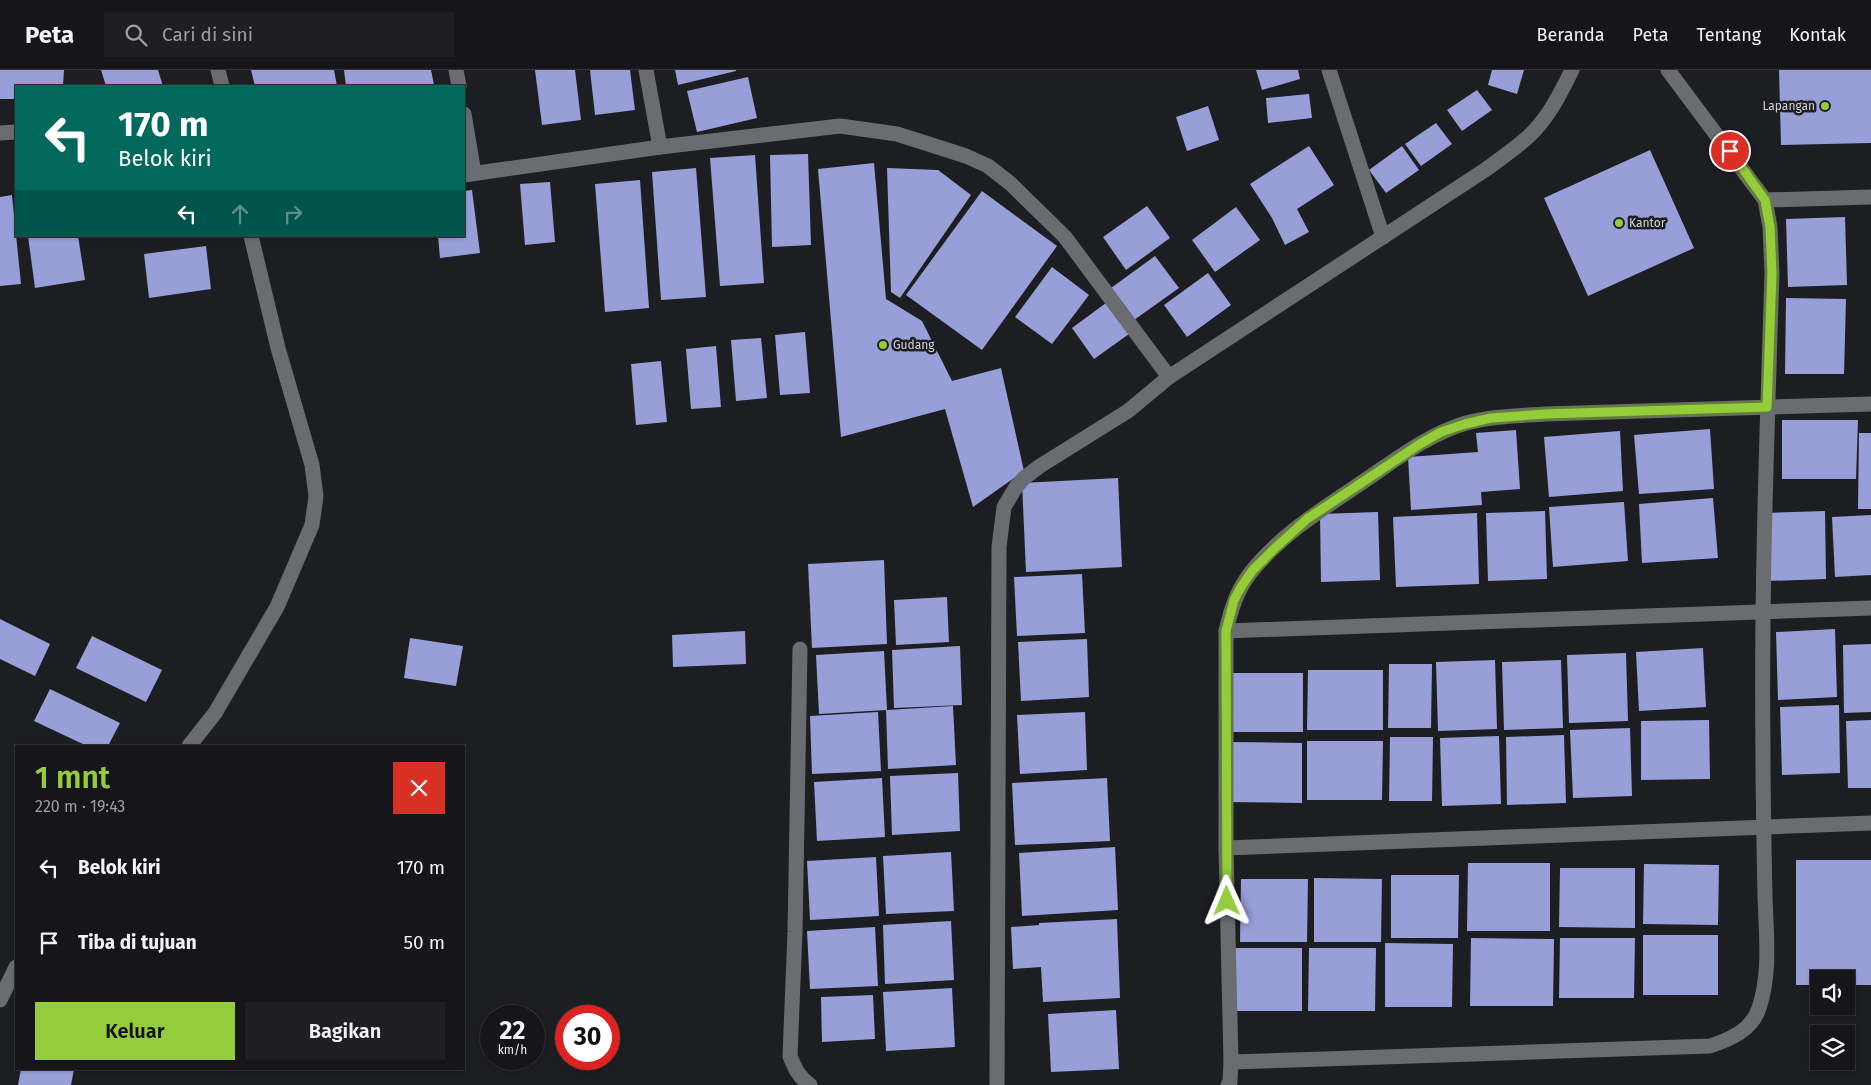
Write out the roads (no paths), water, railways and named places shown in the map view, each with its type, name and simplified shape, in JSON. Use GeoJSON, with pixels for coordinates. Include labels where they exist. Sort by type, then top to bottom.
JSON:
{"type":"FeatureCollection","features":[{"type":"Feature","properties":{"kind":"street"},"geometry":{"type":"LineString","coordinates":[[218,70],[222,85]]}},
{"type":"Feature","properties":{"kind":"street"},"geometry":{"type":"LineString","coordinates":[[456,70],[459,85]]}},
{"type":"Feature","properties":{"kind":"street"},"geometry":{"type":"LineString","coordinates":[[646,70],[660,147]]}},
{"type":"Feature","properties":{"kind":"street"},"geometry":{"type":"LineString","coordinates":[[1329,70],[1383,236]]}},
{"type":"Feature","properties":{"kind":"street"},"geometry":{"type":"LineString","coordinates":[[997,1085],[997,639],[999,547],[1004,508],[1013,492],[1024,478],[1040,466],[1128,411],[1169,377],[1486,170],[1529,136],[1552,108],[1572,70]]}},
{"type":"Feature","properties":{"kind":"street"},"geometry":{"type":"LineString","coordinates":[[1231,1062],[1710,1046],[1740,1033],[1758,1011],[1764,992],[1766,955],[1763,610],[1772,273],[1770,227],[1765,200],[1668,70]]}},
{"type":"Feature","properties":{"kind":"street"},"geometry":{"type":"LineString","coordinates":[[465,126],[469,174],[660,147],[840,126],[897,134],[966,156],[988,166],[1011,184],[1065,237],[1169,377]]}},
{"type":"Feature","properties":{"kind":"street"},"geometry":{"type":"LineString","coordinates":[[0,133],[15,132]]}},
{"type":"Feature","properties":{"kind":"street"},"geometry":{"type":"LineString","coordinates":[[1765,200],[1871,198]]}},
{"type":"Feature","properties":{"kind":"street"},"geometry":{"type":"LineString","coordinates":[[190,745],[215,713],[277,607],[299,561],[312,525],[316,496],[312,465],[278,348],[251,237]]}},
{"type":"Feature","properties":{"kind":"street"},"geometry":{"type":"LineString","coordinates":[[1228,1085],[1230,1082],[1231,1062],[1226,848],[1226,631],[1234,600],[1252,571],[1307,519],[1420,444],[1441,432],[1465,424],[1491,418],[1555,414],[1871,404]]}},
{"type":"Feature","properties":{"kind":"street"},"geometry":{"type":"LineString","coordinates":[[1226,631],[1763,610],[1871,608]]}},
{"type":"Feature","properties":{"kind":"street"},"geometry":{"type":"LineString","coordinates":[[800,649],[795,922],[790,1056],[800,1078],[810,1085]]}},
{"type":"Feature","properties":{"kind":"street"},"geometry":{"type":"LineString","coordinates":[[1226,848],[1871,822]]}},
{"type":"Feature","properties":{"kind":"street"},"geometry":{"type":"LineString","coordinates":[[0,1000],[15,968]]}},
{"type":"Feature","properties":{"kind":"place","name":"Lapangan"},"geometry":{"type":"Point","coordinates":[1825,106]}},
{"type":"Feature","properties":{"kind":"place","name":"Kantor"},"geometry":{"type":"Point","coordinates":[1619,223]}},
{"type":"Feature","properties":{"kind":"place","name":"Gudang"},"geometry":{"type":"Point","coordinates":[883,345]}}]}
